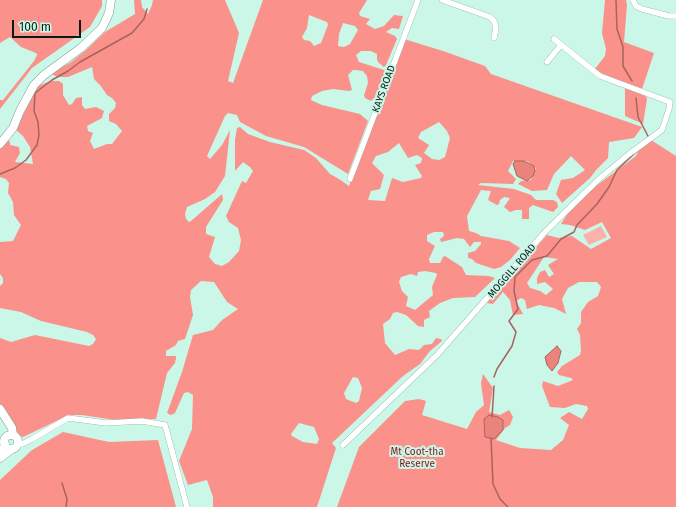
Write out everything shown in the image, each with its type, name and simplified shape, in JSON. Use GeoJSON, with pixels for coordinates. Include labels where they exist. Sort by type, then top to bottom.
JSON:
{"type":"FeatureCollection","features":[{"type":"Feature","properties":{"kind":"main road"},"geometry":{"type":"LineString","coordinates":[[0,144],[13,128],[34,85],[44,75],[91,40],[102,28],[109,14],[111,0]]}},
{"type":"Feature","properties":{"kind":"main road"},"geometry":{"type":"LineString","coordinates":[[0,409],[7,420],[11,442]]}},
{"type":"Feature","properties":{"kind":"street","name":"KAYS ROAD"},"geometry":{"type":"LineString","coordinates":[[350,179],[418,0]]}},
{"type":"Feature","properties":{"kind":"street"},"geometry":{"type":"LineString","coordinates":[[442,0],[490,17],[494,21],[496,28],[494,38]]}},
{"type":"Feature","properties":{"kind":"street"},"geometry":{"type":"LineString","coordinates":[[633,0],[636,6],[642,9],[669,16],[676,16]]}},
{"type":"Feature","properties":{"kind":"street"},"geometry":{"type":"LineString","coordinates":[[554,39],[600,76],[670,102],[676,99]]}},
{"type":"Feature","properties":{"kind":"street"},"geometry":{"type":"LineString","coordinates":[[547,62],[561,45]]}},
{"type":"Feature","properties":{"kind":"street","name":"MOGGILL ROAD"},"geometry":{"type":"LineString","coordinates":[[343,445],[436,355],[549,228],[599,179],[629,154],[662,130],[670,102]]}},
{"type":"Feature","properties":{"kind":"street"},"geometry":{"type":"LineString","coordinates":[[11,442],[22,444],[68,418],[106,423],[142,421],[165,425],[187,507]]}},
{"type":"Feature","properties":{"kind":"shaded area"},"geometry":{"type":"Polygon","coordinates":[[[515,161],[524,161],[534,166],[535,171],[533,176],[527,181],[517,176],[513,164],[515,161]]]}},
{"type":"Feature","properties":{"kind":"shaded area"},"geometry":{"type":"Polygon","coordinates":[[[601,226],[607,237],[589,245],[583,235],[601,226]]]}},
{"type":"Feature","properties":{"kind":"shaded area"},"geometry":{"type":"Polygon","coordinates":[[[557,346],[561,351],[558,363],[552,371],[547,365],[545,357],[557,346]]]}},
{"type":"Feature","properties":{"kind":"shaded area"},"geometry":{"type":"Polygon","coordinates":[[[489,415],[503,420],[503,430],[494,439],[485,437],[484,419],[489,415]]]}},
{"type":"Feature","properties":{"kind":"green space"},"geometry":{"type":"Polygon","coordinates":[[[0,0],[102,0],[102,6],[90,27],[32,68],[0,109],[0,100],[3,100],[34,61],[37,55],[36,53],[21,47],[10,37],[0,43],[0,0]]]}},
{"type":"Feature","properties":{"kind":"green space"},"geometry":{"type":"Polygon","coordinates":[[[134,0],[141,0],[142,7],[148,14],[153,0],[225,0],[239,33],[228,81],[233,83],[263,0],[367,0],[359,13],[360,16],[370,19],[366,24],[375,29],[384,26],[394,15],[403,16],[399,29],[392,28],[386,32],[395,36],[397,39],[384,67],[377,60],[377,54],[371,51],[361,51],[356,55],[359,62],[384,70],[386,73],[376,96],[371,101],[365,98],[364,95],[368,83],[367,76],[363,71],[356,70],[353,70],[348,75],[352,90],[333,89],[322,91],[312,96],[311,100],[322,105],[360,114],[368,121],[348,174],[304,147],[266,136],[240,122],[237,115],[228,113],[225,116],[207,156],[210,159],[222,145],[230,130],[225,176],[215,192],[205,199],[187,207],[185,214],[186,219],[189,222],[191,221],[222,194],[223,200],[206,227],[206,234],[215,237],[209,257],[215,264],[222,266],[229,262],[239,251],[241,240],[238,228],[229,222],[226,216],[242,181],[246,183],[253,171],[243,162],[235,171],[235,140],[237,128],[240,127],[248,134],[270,142],[304,150],[316,158],[330,174],[349,186],[404,39],[485,66],[491,74],[642,127],[634,138],[609,142],[608,158],[590,178],[562,203],[556,194],[561,180],[573,178],[585,170],[571,156],[554,174],[547,190],[532,191],[518,184],[521,181],[531,180],[536,168],[527,161],[513,161],[508,171],[516,179],[513,184],[481,183],[478,185],[514,189],[531,195],[536,200],[553,200],[557,202],[558,207],[553,212],[533,205],[529,208],[529,219],[522,219],[522,210],[510,212],[504,207],[510,198],[504,197],[497,205],[488,200],[491,191],[481,190],[467,216],[469,231],[481,236],[509,241],[520,248],[510,260],[501,267],[494,269],[476,263],[472,259],[468,258],[468,253],[475,251],[481,242],[474,242],[470,247],[464,239],[457,238],[441,242],[440,239],[444,236],[443,232],[434,232],[427,235],[427,241],[435,246],[429,259],[430,263],[440,263],[445,256],[462,267],[466,275],[489,276],[495,278],[475,297],[453,298],[440,303],[429,311],[430,317],[424,320],[424,327],[418,326],[406,315],[397,312],[393,313],[390,319],[383,324],[385,343],[395,355],[409,349],[419,350],[424,345],[432,344],[436,338],[441,339],[442,341],[430,351],[420,364],[403,376],[332,443],[336,448],[317,507],[213,507],[213,497],[207,480],[188,485],[179,461],[192,429],[193,395],[188,392],[184,393],[175,413],[171,415],[167,413],[182,372],[193,335],[213,330],[222,320],[238,309],[227,302],[214,282],[201,281],[191,290],[190,297],[193,315],[185,339],[178,341],[176,345],[166,351],[166,356],[176,356],[176,358],[175,363],[167,373],[156,419],[115,420],[82,415],[69,415],[23,437],[17,432],[0,404],[0,338],[11,342],[35,335],[89,346],[93,344],[96,339],[93,335],[87,332],[41,321],[21,312],[0,308],[0,286],[3,283],[3,278],[0,274],[0,242],[13,241],[21,225],[14,215],[13,202],[8,193],[9,183],[6,179],[0,177],[0,149],[8,140],[10,145],[19,147],[20,153],[15,162],[33,164],[30,147],[23,136],[16,130],[23,111],[36,87],[50,81],[59,81],[63,84],[63,95],[69,105],[72,104],[76,98],[82,97],[82,105],[85,109],[96,107],[104,111],[102,118],[87,126],[88,131],[93,133],[90,141],[94,149],[107,144],[112,144],[122,131],[116,124],[109,121],[109,114],[115,108],[116,103],[107,95],[94,79],[92,67],[68,77],[58,77],[49,73],[70,63],[105,32],[135,14],[134,0]],[[309,15],[307,28],[302,37],[304,40],[310,41],[314,46],[321,43],[328,25],[327,22],[309,15]],[[343,23],[339,34],[338,46],[344,47],[350,44],[358,30],[355,26],[343,23]],[[439,122],[421,132],[418,138],[429,145],[424,153],[432,159],[439,160],[445,157],[450,138],[447,131],[439,122]],[[399,143],[388,152],[376,156],[372,163],[384,175],[380,189],[371,191],[368,200],[385,201],[392,178],[403,182],[421,178],[422,176],[415,165],[421,163],[422,158],[417,155],[408,158],[399,143]],[[425,271],[418,272],[417,276],[411,274],[401,277],[399,282],[402,291],[408,297],[406,306],[415,310],[433,295],[432,287],[437,275],[436,273],[425,271]],[[353,377],[344,393],[346,399],[356,403],[359,401],[362,388],[358,378],[353,377]],[[299,423],[291,434],[303,442],[317,444],[319,439],[314,427],[299,423]]]}},
{"type":"Feature","properties":{"kind":"green space"},"geometry":{"type":"Polygon","coordinates":[[[605,0],[626,0],[627,5],[624,42],[654,53],[642,89],[647,99],[643,124],[625,116],[625,88],[618,80],[594,70],[605,56],[606,49],[602,33],[605,0]]]}},
{"type":"Feature","properties":{"kind":"green space","name":"Mt Coot-tha Reserve"},"geometry":{"type":"Polygon","coordinates":[[[651,140],[676,156],[676,507],[337,507],[359,447],[405,401],[419,399],[426,401],[422,415],[467,429],[476,412],[484,405],[481,383],[483,374],[493,388],[489,412],[500,415],[509,410],[513,417],[510,425],[505,428],[496,440],[520,448],[551,450],[563,440],[569,425],[560,418],[569,412],[582,419],[588,409],[587,406],[576,404],[565,408],[550,407],[542,386],[543,381],[558,386],[573,380],[571,378],[559,375],[557,372],[562,366],[580,355],[580,335],[577,329],[581,323],[581,312],[588,302],[598,296],[601,287],[597,282],[579,282],[568,288],[562,299],[566,314],[554,308],[539,305],[527,309],[525,300],[521,298],[516,301],[523,314],[513,315],[510,300],[503,292],[493,304],[487,303],[547,235],[559,238],[572,236],[591,249],[611,238],[602,222],[585,230],[570,225],[561,224],[571,208],[588,192],[636,156],[639,149],[651,140]],[[544,257],[527,283],[530,288],[540,291],[546,295],[553,289],[545,282],[537,284],[537,278],[540,272],[545,270],[549,277],[554,274],[548,265],[558,259],[544,257]]]}},
{"type":"Feature","properties":{"kind":"green space"},"geometry":{"type":"Polygon","coordinates":[[[63,432],[109,442],[158,440],[176,507],[0,507],[0,480],[32,450],[63,432]]]}},
{"type":"Feature","properties":{"kind":"waterway"},"geometry":{"type":"LineString","coordinates":[[616,0],[617,29],[623,47],[623,66],[632,81]]}},
{"type":"Feature","properties":{"kind":"waterway"},"geometry":{"type":"LineString","coordinates":[[0,174],[15,168],[26,160],[37,145],[39,135],[38,122],[34,111],[35,93],[80,62],[132,33],[144,19],[147,9]]}},
{"type":"Feature","properties":{"kind":"waterway"},"geometry":{"type":"LineString","coordinates":[[636,98],[638,117],[649,138]]}},
{"type":"Feature","properties":{"kind":"waterway"},"geometry":{"type":"LineString","coordinates":[[494,377],[497,369],[512,346],[516,332],[509,321],[518,309],[514,291],[515,277],[532,260],[547,256],[561,239],[574,232],[577,225],[597,204],[609,187],[617,170],[637,151]]}},
{"type":"Feature","properties":{"kind":"waterway"},"geometry":{"type":"LineString","coordinates":[[492,417],[494,386]]}},
{"type":"Feature","properties":{"kind":"waterway"},"geometry":{"type":"LineString","coordinates":[[491,438],[493,484],[500,499],[508,507]]}},
{"type":"Feature","properties":{"kind":"waterway"},"geometry":{"type":"LineString","coordinates":[[62,483],[67,499],[66,507]]}}]}
